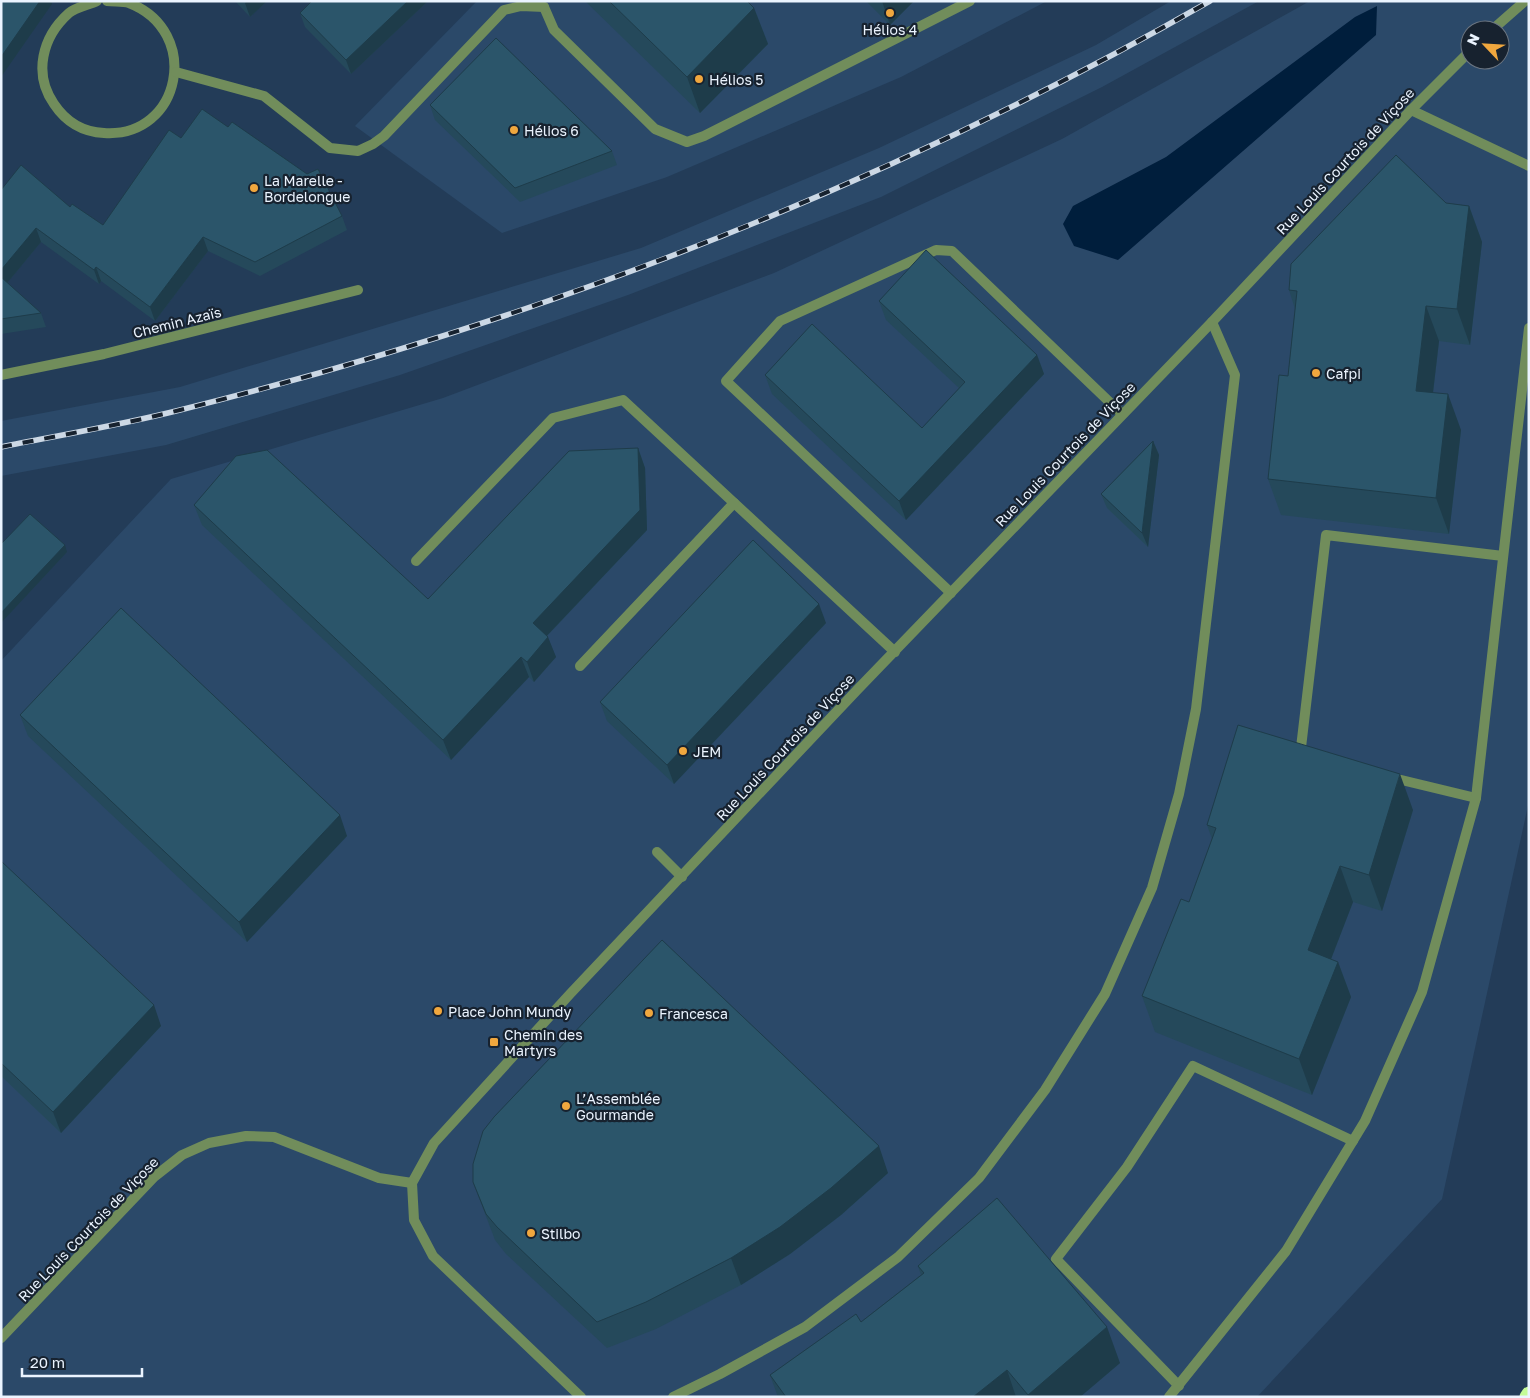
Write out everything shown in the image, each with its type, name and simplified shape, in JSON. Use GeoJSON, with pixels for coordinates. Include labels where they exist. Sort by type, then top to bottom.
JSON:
{"type":"FeatureCollection","features":[{"type":"Feature","properties":{"kind":"street"},"geometry":{"type":"LineString","coordinates":[[97,1],[70,12],[50,34],[41,63],[46,93],[63,118],[89,132],[119,134],[147,123],[167,101],[176,72],[172,42],[154,17],[128,2],[107,1]]}},
{"type":"Feature","properties":{"kind":"street"},"geometry":{"type":"LineString","coordinates":[[176,72],[264,96],[330,148],[348,151],[358,150],[373,144],[384,136],[504,10],[521,6],[546,4],[554,30],[655,129],[687,142],[704,136],[970,1]]}},
{"type":"Feature","properties":{"kind":"street"},"geometry":{"type":"LineString","coordinates":[[1503,20],[1525,1]]}},
{"type":"Feature","properties":{"kind":"street","name":"Rue Louis Courtois de Viçose"},"geometry":{"type":"LineString","coordinates":[[1,1338],[154,1177],[182,1155],[209,1143],[246,1136],[274,1137],[379,1178],[412,1183],[434,1143],[570,994],[1122,414],[1212,322],[1411,110],[1460,61]]}},
{"type":"Feature","properties":{"kind":"street"},"geometry":{"type":"LineString","coordinates":[[1411,110],[1529,166]]}},
{"type":"Feature","properties":{"kind":"street"},"geometry":{"type":"LineString","coordinates":[[951,593],[726,381],[780,321],[936,250],[952,251],[1122,414]]}},
{"type":"Feature","properties":{"kind":"street","name":"Chemin Azaïs"},"geometry":{"type":"LineString","coordinates":[[1,375],[104,354],[358,290]]}},
{"type":"Feature","properties":{"kind":"street"},"geometry":{"type":"LineString","coordinates":[[673,1397],[720,1374],[805,1327],[898,1257],[979,1178],[1045,1090],[1105,994],[1152,888],[1180,794],[1196,709],[1235,375],[1212,322]]}},
{"type":"Feature","properties":{"kind":"street"},"geometry":{"type":"LineString","coordinates":[[1169,1397],[1180,1386],[1286,1251],[1365,1121],[1422,992],[1476,798],[1529,328]]}},
{"type":"Feature","properties":{"kind":"street"},"geometry":{"type":"LineString","coordinates":[[416,561],[553,418],[623,400],[895,652]]}},
{"type":"Feature","properties":{"kind":"street"},"geometry":{"type":"LineString","coordinates":[[580,666],[734,503]]}},
{"type":"Feature","properties":{"kind":"street"},"geometry":{"type":"LineString","coordinates":[[1310,759],[1300,756],[1326,534],[1503,556]]}},
{"type":"Feature","properties":{"kind":"street"},"geometry":{"type":"LineString","coordinates":[[1375,774],[1476,798]]}},
{"type":"Feature","properties":{"kind":"street"},"geometry":{"type":"LineString","coordinates":[[657,852],[682,877]]}},
{"type":"Feature","properties":{"kind":"street"},"geometry":{"type":"LineString","coordinates":[[1180,1386],[1056,1259],[1127,1167],[1193,1066],[1353,1141]]}},
{"type":"Feature","properties":{"kind":"street"},"geometry":{"type":"LineString","coordinates":[[412,1183],[414,1220],[433,1256],[581,1397]]}},
{"type":"Feature","properties":{"kind":"shaded area"},"geometry":{"type":"Polygon","coordinates":[[[477,1],[1047,1],[901,77],[667,177],[502,233],[355,126],[477,1]]]}},
{"type":"Feature","properties":{"kind":"shaded area"},"geometry":{"type":"Polygon","coordinates":[[[1171,1],[1259,1],[1102,87],[881,197],[628,295],[400,375],[166,445],[1,476],[1,421],[180,387],[641,248],[879,148],[1096,45],[1171,1]]]}},
{"type":"Feature","properties":{"kind":"shaded area"},"geometry":{"type":"Polygon","coordinates":[[[1310,1],[1529,1],[1529,801],[1442,1199],[1257,1397],[1,1397],[1,661],[171,479],[443,398],[774,273],[1062,139],[1310,1]]]}},
{"type":"Feature","properties":{"kind":"shaded area"},"geometry":{"type":"Polygon","coordinates":[[[1377,6],[1376,35],[1118,260],[1074,246],[1063,224],[1073,206],[1166,157],[1355,17],[1377,6]]]}},
{"type":"Feature","properties":{"kind":"building"},"geometry":{"type":"Polygon","coordinates":[[[1,1],[40,1],[1,57],[1,1]]]}},
{"type":"Feature","properties":{"kind":"building"},"geometry":{"type":"Polygon","coordinates":[[[312,1],[408,1],[346,60],[300,13],[312,1]]]}},
{"type":"Feature","properties":{"kind":"building"},"geometry":{"type":"Polygon","coordinates":[[[609,1],[747,1],[754,8],[687,77],[609,1]]]}},
{"type":"Feature","properties":{"kind":"building","name":"Hélios 6"},"geometry":{"type":"Polygon","coordinates":[[[496,38],[612,151],[515,188],[430,105],[496,38]]]}},
{"type":"Feature","properties":{"kind":"building"},"geometry":{"type":"Polygon","coordinates":[[[202,109],[228,127],[232,122],[307,174],[318,169],[342,216],[255,262],[203,237],[150,307],[96,267],[94,270],[36,228],[1,270],[1,190],[21,165],[70,207],[72,204],[103,225],[169,130],[181,138],[202,109]]]}},
{"type":"Feature","properties":{"kind":"building"},"geometry":{"type":"Polygon","coordinates":[[[1396,155],[1446,203],[1469,206],[1457,309],[1426,306],[1416,391],[1448,394],[1436,498],[1268,479],[1279,375],[1288,376],[1297,291],[1289,290],[1291,264],[1396,155]]]}},
{"type":"Feature","properties":{"kind":"building"},"geometry":{"type":"Polygon","coordinates":[[[926,250],[1037,355],[899,501],[765,375],[812,324],[922,428],[965,382],[879,301],[926,250]]]}},
{"type":"Feature","properties":{"kind":"building"},"geometry":{"type":"Polygon","coordinates":[[[1,277],[41,313],[1,319],[1,277]]]}},
{"type":"Feature","properties":{"kind":"building"},"geometry":{"type":"Polygon","coordinates":[[[1153,441],[1142,533],[1101,494],[1153,441]]]}},
{"type":"Feature","properties":{"kind":"building"},"geometry":{"type":"Polygon","coordinates":[[[638,448],[640,510],[533,623],[548,637],[527,662],[521,657],[443,740],[194,505],[236,456],[267,450],[428,599],[569,451],[638,448]]]}},
{"type":"Feature","properties":{"kind":"building"},"geometry":{"type":"Polygon","coordinates":[[[30,514],[65,545],[1,613],[1,544],[30,514]]]}},
{"type":"Feature","properties":{"kind":"building"},"geometry":{"type":"Polygon","coordinates":[[[753,540],[819,604],[667,765],[600,702],[753,540]]]}},
{"type":"Feature","properties":{"kind":"building"},"geometry":{"type":"Polygon","coordinates":[[[121,608],[340,815],[239,922],[20,715],[121,608]]]}},
{"type":"Feature","properties":{"kind":"building"},"geometry":{"type":"Polygon","coordinates":[[[1238,725],[1400,774],[1369,875],[1340,866],[1308,950],[1338,962],[1299,1059],[1142,996],[1181,899],[1189,902],[1216,828],[1207,825],[1238,725]]]}},
{"type":"Feature","properties":{"kind":"building"},"geometry":{"type":"Polygon","coordinates":[[[1,861],[154,1005],[53,1112],[1,1063],[1,861]]]}},
{"type":"Feature","properties":{"kind":"building"},"geometry":{"type":"Polygon","coordinates":[[[662,940],[879,1146],[831,1188],[780,1227],[731,1258],[646,1302],[597,1322],[497,1227],[486,1214],[473,1182],[473,1164],[483,1131],[494,1117],[662,940]]]}},
{"type":"Feature","properties":{"kind":"building"},"geometry":{"type":"Polygon","coordinates":[[[997,1198],[1107,1327],[1028,1395],[1007,1370],[973,1397],[786,1397],[770,1375],[856,1314],[861,1322],[924,1273],[918,1266],[997,1198]]]}},
{"type":"Feature","properties":{"kind":"railway"},"geometry":{"type":"LineString","coordinates":[[1,447],[180,410],[314,374],[447,334],[579,290],[709,241],[837,188],[964,130],[1088,68],[1210,1]]}},
{"type":"Feature","properties":{"kind":"place","name":"Hélios 4"},"geometry":{"type":"Point","coordinates":[890,13]}},
{"type":"Feature","properties":{"kind":"place","name":"Hélios 5"},"geometry":{"type":"Point","coordinates":[699,79]}},
{"type":"Feature","properties":{"kind":"place","name":"Hélios 6"},"geometry":{"type":"Point","coordinates":[514,130]}},
{"type":"Feature","properties":{"kind":"place","name":"La Marelle - Bordelongue"},"geometry":{"type":"Point","coordinates":[254,188]}},
{"type":"Feature","properties":{"kind":"place","name":"Cafpi"},"geometry":{"type":"Point","coordinates":[1316,373]}},
{"type":"Feature","properties":{"kind":"place","name":"JEM"},"geometry":{"type":"Point","coordinates":[683,751]}},
{"type":"Feature","properties":{"kind":"place","name":"Place John Mundy"},"geometry":{"type":"Point","coordinates":[438,1011]}},
{"type":"Feature","properties":{"kind":"place","name":"Francesca"},"geometry":{"type":"Point","coordinates":[649,1013]}},
{"type":"Feature","properties":{"kind":"place","name":"Chemin des Martyrs"},"geometry":{"type":"Point","coordinates":[494,1042]}},
{"type":"Feature","properties":{"kind":"place","name":"L’Assemblée Gourmande"},"geometry":{"type":"Point","coordinates":[566,1106]}},
{"type":"Feature","properties":{"kind":"place","name":"Stilbo"},"geometry":{"type":"Point","coordinates":[531,1233]}}]}
